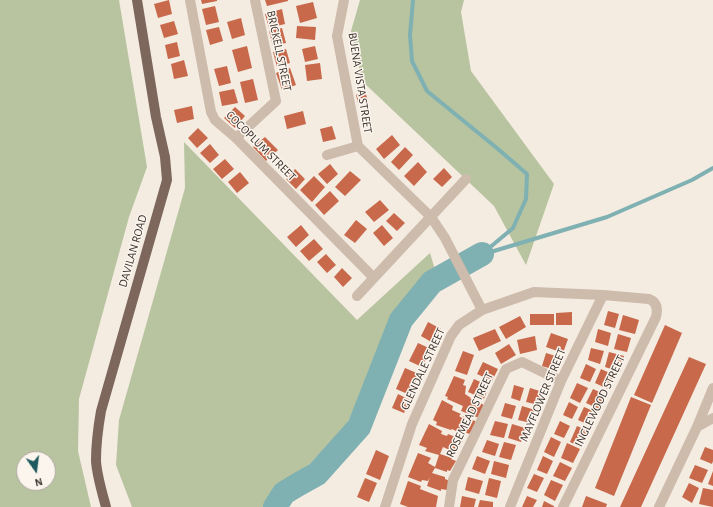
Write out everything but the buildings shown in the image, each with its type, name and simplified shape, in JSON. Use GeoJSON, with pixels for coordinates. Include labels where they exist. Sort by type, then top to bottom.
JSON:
{"type":"FeatureCollection","features":[{"type":"Feature","properties":{"kind":"main road","name":"DAVILAN ROAD"},"geometry":{"type":"LineString","coordinates":[[106,507],[96,462],[97,436],[101,411],[167,180],[165,157],[156,117],[138,0]]}},
{"type":"Feature","properties":{"kind":"street","name":"COCOPLUM STREET"},"geometry":{"type":"LineString","coordinates":[[190,0],[210,112],[215,120],[236,138],[374,278]]}},
{"type":"Feature","properties":{"kind":"street","name":"BRICKELL STREET"},"geometry":{"type":"LineString","coordinates":[[236,138],[276,101],[255,0]]}},
{"type":"Feature","properties":{"kind":"street","name":"BUENA VISTA STREET"},"geometry":{"type":"LineString","coordinates":[[344,0],[337,36],[358,146],[431,217],[445,238],[482,310]]}},
{"type":"Feature","properties":{"kind":"street","name":"BUENA VISTA STREET"},"geometry":{"type":"LineString","coordinates":[[327,155],[358,146]]}},
{"type":"Feature","properties":{"kind":"street"},"geometry":{"type":"LineString","coordinates":[[357,296],[466,179]]}},
{"type":"Feature","properties":{"kind":"street","name":"GLENDALE STREET"},"geometry":{"type":"LineString","coordinates":[[384,507],[412,424],[451,336],[459,325],[482,310],[534,292],[649,299],[656,305]]}},
{"type":"Feature","properties":{"kind":"street","name":"MAYFLOWER STREET"},"geometry":{"type":"LineString","coordinates":[[510,507],[561,381],[603,295]]}},
{"type":"Feature","properties":{"kind":"street","name":"INGLEWOOD STREET"},"geometry":{"type":"LineString","coordinates":[[563,507],[656,317],[658,310],[656,305]]}},
{"type":"Feature","properties":{"kind":"street","name":"ROSEMEAD STREET"},"geometry":{"type":"LineString","coordinates":[[449,507],[453,480],[506,369],[522,362],[561,381]]}},
{"type":"Feature","properties":{"kind":"street"},"geometry":{"type":"LineString","coordinates":[[659,507],[697,427],[713,388]]}},
{"type":"Feature","properties":{"kind":"street"},"geometry":{"type":"LineString","coordinates":[[697,427],[713,418]]}},
{"type":"Feature","properties":{"kind":"green space"},"geometry":{"type":"Polygon","coordinates":[[[0,0],[119,0],[147,167],[129,217],[79,399],[78,451],[91,507],[0,507],[0,0]]]}},
{"type":"Feature","properties":{"kind":"green space"},"geometry":{"type":"Polygon","coordinates":[[[360,0],[464,0],[461,12],[471,71],[554,184],[526,265],[494,206],[362,81],[351,31],[360,0]]]}},
{"type":"Feature","properties":{"kind":"green space"},"geometry":{"type":"Polygon","coordinates":[[[184,142],[357,320],[430,253],[436,273],[396,316],[347,424],[308,466],[278,485],[263,507],[132,507],[116,465],[119,420],[185,188],[184,142]]]}},
{"type":"Feature","properties":{"kind":"waterway"},"geometry":{"type":"LineString","coordinates":[[413,0],[410,35],[412,61],[427,91],[527,174],[526,199],[513,228],[482,254]]}},
{"type":"Feature","properties":{"kind":"waterway"},"geometry":{"type":"LineString","coordinates":[[484,254],[607,217],[692,180],[713,168]]}},
{"type":"Feature","properties":{"kind":"waterway"},"geometry":{"type":"LineString","coordinates":[[275,507],[284,493],[317,474],[359,427],[401,320],[432,282],[482,254]]}}]}
